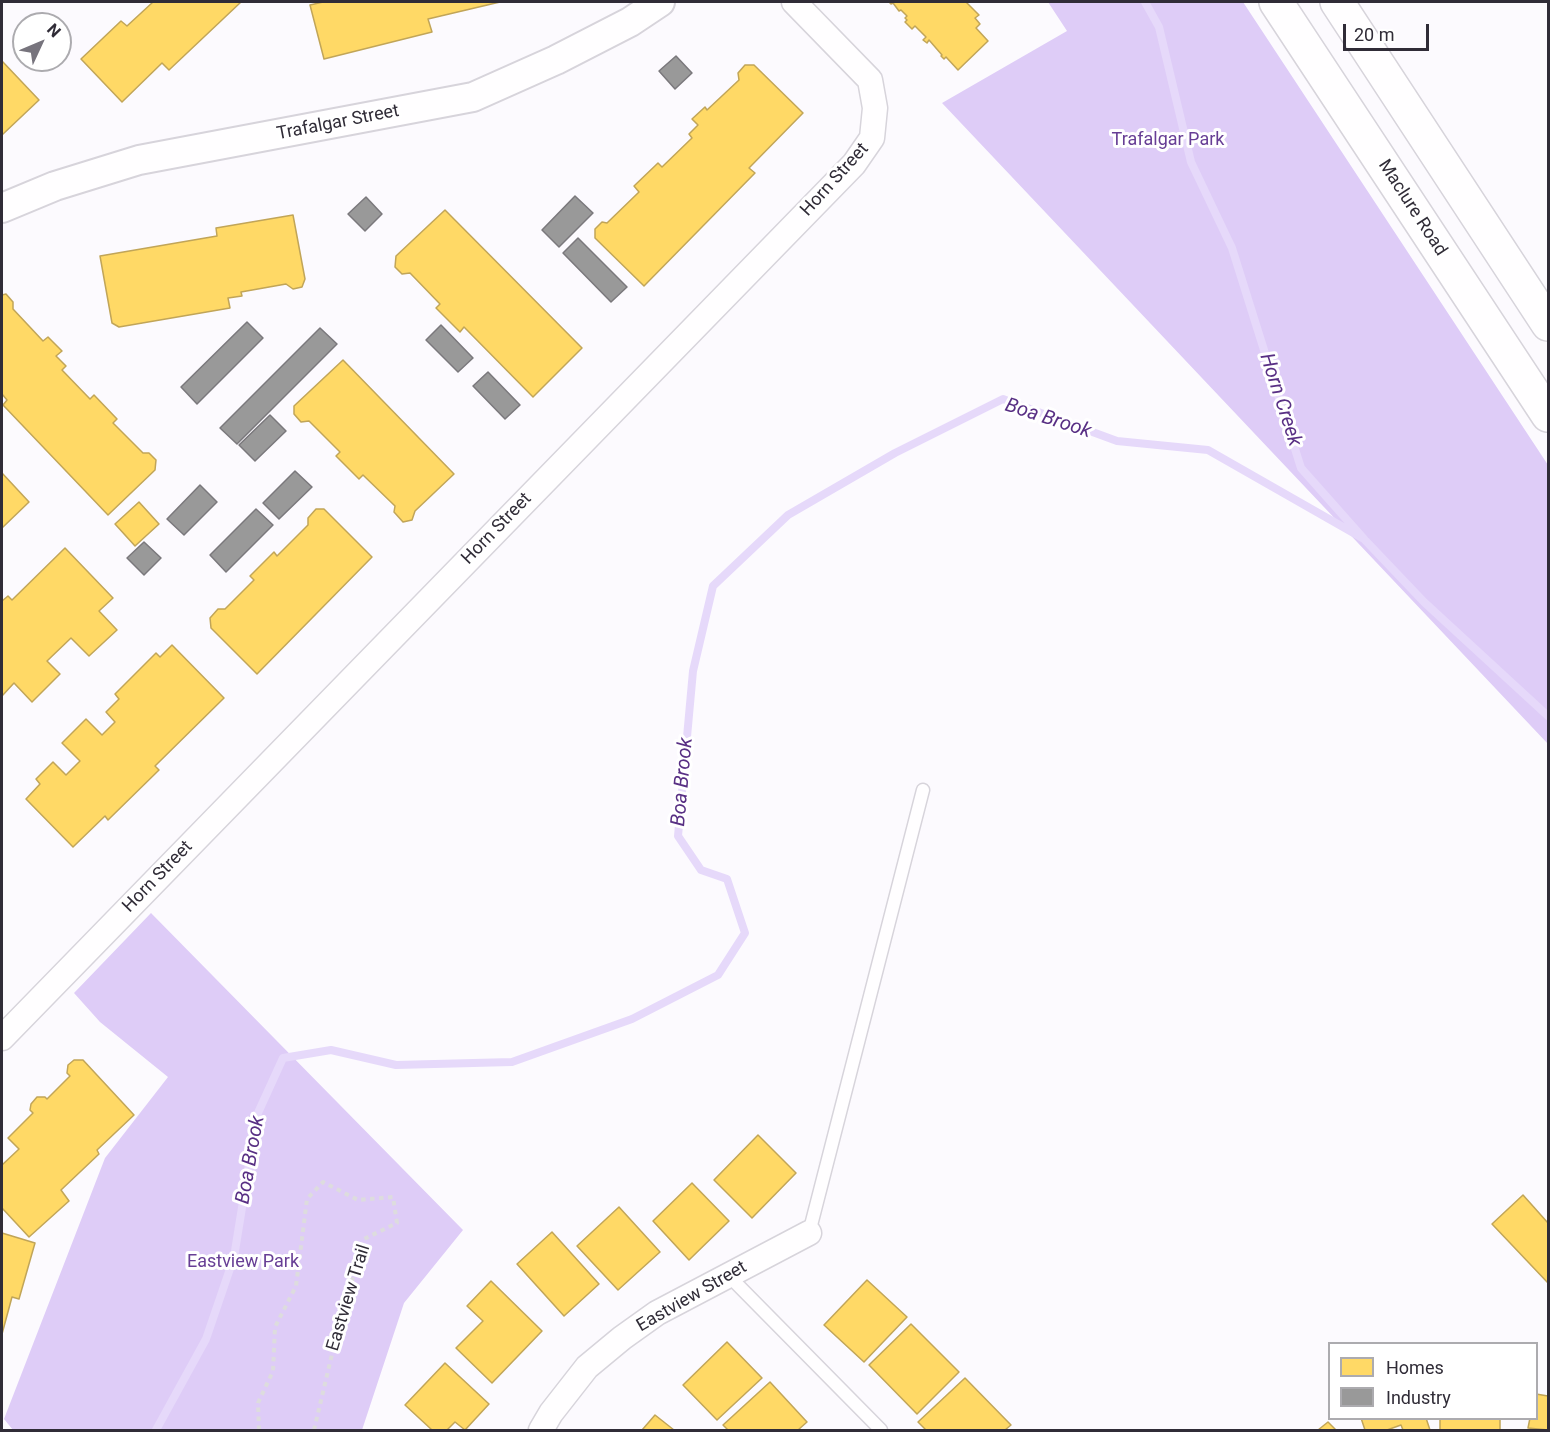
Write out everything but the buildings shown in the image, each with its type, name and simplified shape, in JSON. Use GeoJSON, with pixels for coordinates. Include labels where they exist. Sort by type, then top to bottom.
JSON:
{"type":"FeatureCollection","features":[{"type":"Feature","properties":{"kind":"main road","name":"Maclure Road"},"geometry":{"type":"LineString","coordinates":[[1276,2],[1548,415]]}},
{"type":"Feature","properties":{"kind":"main road"},"geometry":{"type":"LineString","coordinates":[[1337,2],[1548,324]]}},
{"type":"Feature","properties":{"kind":"street","name":"Trafalgar Street"},"geometry":{"type":"LineString","coordinates":[[2,208],[55,186],[139,160],[473,98],[556,60],[630,22],[660,2]]}},
{"type":"Feature","properties":{"kind":"street","name":"Horn Street"},"geometry":{"type":"LineString","coordinates":[[2,1038],[854,164],[872,138],[875,108],[870,80],[794,2]]}},
{"type":"Feature","properties":{"kind":"street","name":"Eastview Street"},"geometry":{"type":"LineString","coordinates":[[541,1431],[551,1413],[587,1367],[622,1338],[657,1313],[809,1233]]}},
{"type":"Feature","properties":{"kind":"lane"},"geometry":{"type":"LineString","coordinates":[[809,1233],[923,790]]}},
{"type":"Feature","properties":{"kind":"lane"},"geometry":{"type":"LineString","coordinates":[[728,1275],[880,1431]]}},
{"type":"Feature","properties":{"kind":"path","name":"Eastview Trail"},"geometry":{"type":"LineString","coordinates":[[259,1431],[258,1403],[273,1371],[275,1327],[296,1286],[307,1199],[323,1182],[358,1200],[393,1197],[397,1222],[363,1239],[337,1333],[314,1431]]}},
{"type":"Feature","properties":{"kind":"green space","name":"Trafalgar Park"},"geometry":{"type":"Polygon","coordinates":[[[1048,2],[1243,2],[1548,465],[1548,744],[942,103],[1067,31],[1048,2]]]}},
{"type":"Feature","properties":{"kind":"green space","name":"Eastview Park"},"geometry":{"type":"Polygon","coordinates":[[[151,913],[463,1230],[404,1303],[362,1430],[13,1430],[4,1419],[105,1158],[168,1077],[100,1022],[74,993],[151,913]]]}},
{"type":"Feature","properties":{"kind":"waterway","name":"Horn Creek"},"geometry":{"type":"LineString","coordinates":[[1145,2],[1159,27],[1191,162],[1232,248],[1301,468],[1424,602],[1548,716]]}},
{"type":"Feature","properties":{"kind":"waterway","name":"Boa Brook"},"geometry":{"type":"LineString","coordinates":[[156,1430],[206,1339],[234,1257],[257,1115],[283,1058],[331,1050],[396,1065],[512,1062],[632,1019],[718,975],[745,933],[727,879],[701,870],[678,836],[693,671],[713,586],[788,515],[895,453],[1003,399],[1117,441],[1208,450],[1364,539]]}}]}
